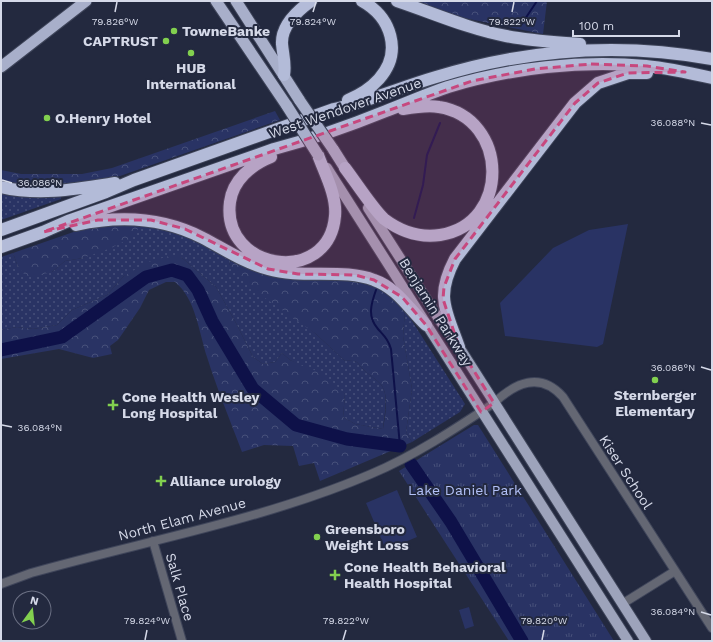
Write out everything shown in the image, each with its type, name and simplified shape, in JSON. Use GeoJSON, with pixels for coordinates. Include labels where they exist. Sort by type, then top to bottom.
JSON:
{"type":"FeatureCollection","features":[{"type":"Feature","properties":{"kind":"highway"},"geometry":{"type":"LineString","coordinates":[[1,67],[86,1]]}},
{"type":"Feature","properties":{"kind":"highway","name":"Benjamin Parkway"},"geometry":{"type":"LineString","coordinates":[[216,1],[287,106],[318,155]]}},
{"type":"Feature","properties":{"kind":"highway","name":"Benjamin Parkway"},"geometry":{"type":"LineString","coordinates":[[236,1],[345,168]]}},
{"type":"Feature","properties":{"kind":"highway"},"geometry":{"type":"LineString","coordinates":[[284,75],[286,64],[282,42],[285,31],[293,16],[310,1]]}},
{"type":"Feature","properties":{"kind":"highway"},"geometry":{"type":"LineString","coordinates":[[334,109],[369,89],[380,78],[391,56],[392,41],[389,28],[379,13],[362,1]]}},
{"type":"Feature","properties":{"kind":"highway"},"geometry":{"type":"LineString","coordinates":[[398,1],[505,36],[537,41],[587,44],[611,48]]}},
{"type":"Feature","properties":{"kind":"highway","name":"West Wendover Avenue"},"geometry":{"type":"LineString","coordinates":[[1,230],[106,192],[134,180],[334,109],[360,103],[434,77],[485,63],[545,53],[611,48],[662,51],[712,59]]}},
{"type":"Feature","properties":{"kind":"highway","name":"West Wendover Avenue"},"geometry":{"type":"LineString","coordinates":[[1,246],[216,169],[274,149],[304,141],[448,87],[503,74],[567,66],[620,64],[647,66],[712,78]]}},
{"type":"Feature","properties":{"kind":"highway"},"geometry":{"type":"LineString","coordinates":[[459,347],[443,299],[444,287],[450,269],[462,249],[575,103],[598,83],[610,78],[628,74],[685,72]]}},
{"type":"Feature","properties":{"kind":"highway"},"geometry":{"type":"LineString","coordinates":[[345,168],[383,218],[405,231],[426,236],[450,233],[462,227],[479,212],[492,185],[493,162],[489,148],[473,123],[457,112],[439,106],[419,106],[386,111]]}},
{"type":"Feature","properties":{"kind":"highway"},"geometry":{"type":"LineString","coordinates":[[304,141],[254,165],[238,180],[234,188],[230,204],[231,224],[242,243],[258,256],[277,262],[294,262],[312,255],[326,241],[334,225],[335,207],[334,198],[318,155]]}},
{"type":"Feature","properties":{"kind":"highway"},"geometry":{"type":"LineString","coordinates":[[1,187],[32,192],[49,192],[72,190],[134,180]]}},
{"type":"Feature","properties":{"kind":"highway"},"geometry":{"type":"LineString","coordinates":[[43,232],[98,220],[151,220],[169,224],[186,229],[242,259],[268,269],[298,274],[355,275],[374,280],[402,298],[426,325]]}},
{"type":"Feature","properties":{"kind":"main road","name":"Benjamin Parkway"},"geometry":{"type":"LineString","coordinates":[[318,155],[410,296],[426,325],[628,641]]}},
{"type":"Feature","properties":{"kind":"main road","name":"Benjamin Parkway"},"geometry":{"type":"LineString","coordinates":[[345,168],[351,181],[439,319],[459,347],[646,641]]}},
{"type":"Feature","properties":{"kind":"street","name":"Kiser School"},"geometry":{"type":"LineString","coordinates":[[494,403],[504,394],[523,384],[540,383],[555,388],[563,397],[712,628]]}},
{"type":"Feature","properties":{"kind":"street","name":"North Elam Avenue"},"geometry":{"type":"LineString","coordinates":[[1,584],[51,567],[248,515],[336,488],[391,465],[494,403]]}},
{"type":"Feature","properties":{"kind":"street","name":"Salk Place"},"geometry":{"type":"LineString","coordinates":[[154,541],[182,641]]}},
{"type":"Feature","properties":{"kind":"street"},"geometry":{"type":"LineString","coordinates":[[622,604],[675,571]]}},
{"type":"Feature","properties":{"kind":"highlighted area"},"geometry":{"type":"Polygon","coordinates":[[[591,64],[647,66],[685,72],[628,73],[598,83],[575,103],[455,259],[444,287],[443,299],[459,347],[494,403],[481,412],[426,325],[402,297],[374,280],[355,275],[298,274],[268,269],[185,229],[151,220],[98,220],[43,232],[472,81],[535,69],[591,64]]]}},
{"type":"Feature","properties":{"kind":"green space"},"geometry":{"type":"Polygon","coordinates":[[[414,1],[547,1],[543,34],[464,18],[414,1]]]}},
{"type":"Feature","properties":{"kind":"green space"},"geometry":{"type":"Polygon","coordinates":[[[275,111],[280,120],[120,176],[60,186],[31,185],[1,180],[1,170],[21,174],[82,174],[112,168],[275,111]]]}},
{"type":"Feature","properties":{"kind":"green space"},"geometry":{"type":"Polygon","coordinates":[[[1,190],[61,197],[61,199],[1,220],[1,190]]]}},
{"type":"Feature","properties":{"kind":"green space"},"geometry":{"type":"Polygon","coordinates":[[[115,223],[141,224],[133,237],[111,248],[83,258],[65,261],[52,272],[31,277],[25,275],[18,267],[13,253],[85,228],[115,223]]]}},
{"type":"Feature","properties":{"kind":"green space"},"geometry":{"type":"Polygon","coordinates":[[[141,224],[166,230],[198,242],[231,260],[229,264],[316,334],[345,361],[356,362],[382,386],[384,390],[386,407],[383,429],[355,424],[343,417],[345,394],[304,367],[290,360],[282,353],[275,362],[263,364],[253,357],[216,287],[181,257],[124,276],[107,295],[72,310],[57,325],[33,329],[17,327],[1,330],[1,257],[13,253],[18,267],[52,272],[65,261],[83,258],[141,224]]]}},
{"type":"Feature","properties":{"kind":"green space"},"geometry":{"type":"Polygon","coordinates":[[[628,224],[603,344],[597,347],[505,336],[500,303],[553,248],[589,230],[628,224]]]}},
{"type":"Feature","properties":{"kind":"green space"},"geometry":{"type":"Polygon","coordinates":[[[173,255],[181,257],[216,287],[253,357],[263,364],[275,362],[282,353],[290,360],[324,374],[345,394],[343,417],[355,424],[383,429],[386,401],[382,386],[356,362],[345,361],[316,334],[258,293],[229,264],[231,260],[257,271],[283,278],[301,280],[341,279],[362,281],[384,289],[405,310],[403,336],[412,389],[406,432],[412,442],[320,481],[314,463],[299,466],[293,446],[264,445],[242,452],[219,393],[204,348],[196,317],[188,298],[175,282],[166,282],[149,290],[140,308],[118,340],[110,346],[112,354],[93,358],[59,349],[1,359],[1,330],[17,327],[33,329],[57,325],[72,310],[107,295],[124,276],[148,262],[173,255]]]}},
{"type":"Feature","properties":{"kind":"green space"},"geometry":{"type":"Polygon","coordinates":[[[405,310],[465,404],[460,412],[412,442],[406,432],[412,389],[403,336],[405,310]]]}},
{"type":"Feature","properties":{"kind":"green space","name":"Lake Daniel Park"},"geometry":{"type":"Polygon","coordinates":[[[474,425],[478,425],[614,641],[509,641],[399,471],[474,425]]]}},
{"type":"Feature","properties":{"kind":"green space"},"geometry":{"type":"Polygon","coordinates":[[[397,490],[417,537],[386,550],[366,503],[397,490]]]}},
{"type":"Feature","properties":{"kind":"green space"},"geometry":{"type":"Polygon","coordinates":[[[469,607],[474,626],[465,629],[459,610],[469,607]]]}},
{"type":"Feature","properties":{"kind":"waterway"},"geometry":{"type":"LineString","coordinates":[[521,25],[537,1]]}},
{"type":"Feature","properties":{"kind":"waterway"},"geometry":{"type":"LineString","coordinates":[[414,218],[423,185],[427,155],[440,123]]}},
{"type":"Feature","properties":{"kind":"waterway"},"geometry":{"type":"LineString","coordinates":[[1,350],[62,337],[146,277],[172,270],[187,275],[198,290],[212,321],[253,389],[296,425],[347,439],[400,446]]}},
{"type":"Feature","properties":{"kind":"waterway"},"geometry":{"type":"LineString","coordinates":[[376,290],[371,315],[372,320],[387,340],[391,349],[400,446]]}},
{"type":"Feature","properties":{"kind":"waterway"},"geometry":{"type":"LineString","coordinates":[[411,464],[451,522],[522,641]]}},
{"type":"Feature","properties":{"kind":"place","name":"TowneBanke"},"geometry":{"type":"Point","coordinates":[174,31]}},
{"type":"Feature","properties":{"kind":"place","name":"CAPTRUST"},"geometry":{"type":"Point","coordinates":[166,41]}},
{"type":"Feature","properties":{"kind":"place","name":"HUB International"},"geometry":{"type":"Point","coordinates":[191,53]}},
{"type":"Feature","properties":{"kind":"place","name":"O.Henry Hotel"},"geometry":{"type":"Point","coordinates":[47,118]}},
{"type":"Feature","properties":{"kind":"place","name":"Sternberger Elementary"},"geometry":{"type":"Point","coordinates":[655,380]}},
{"type":"Feature","properties":{"kind":"place","name":"Cone Health Wesley Long Hospital"},"geometry":{"type":"Point","coordinates":[113,405]}},
{"type":"Feature","properties":{"kind":"place","name":"Alliance urology"},"geometry":{"type":"Point","coordinates":[161,481]}},
{"type":"Feature","properties":{"kind":"place","name":"Greensboro Weight Loss"},"geometry":{"type":"Point","coordinates":[317,537]}},
{"type":"Feature","properties":{"kind":"place","name":"Cone Health Behavioral Health Hospital"},"geometry":{"type":"Point","coordinates":[335,575]}}]}
